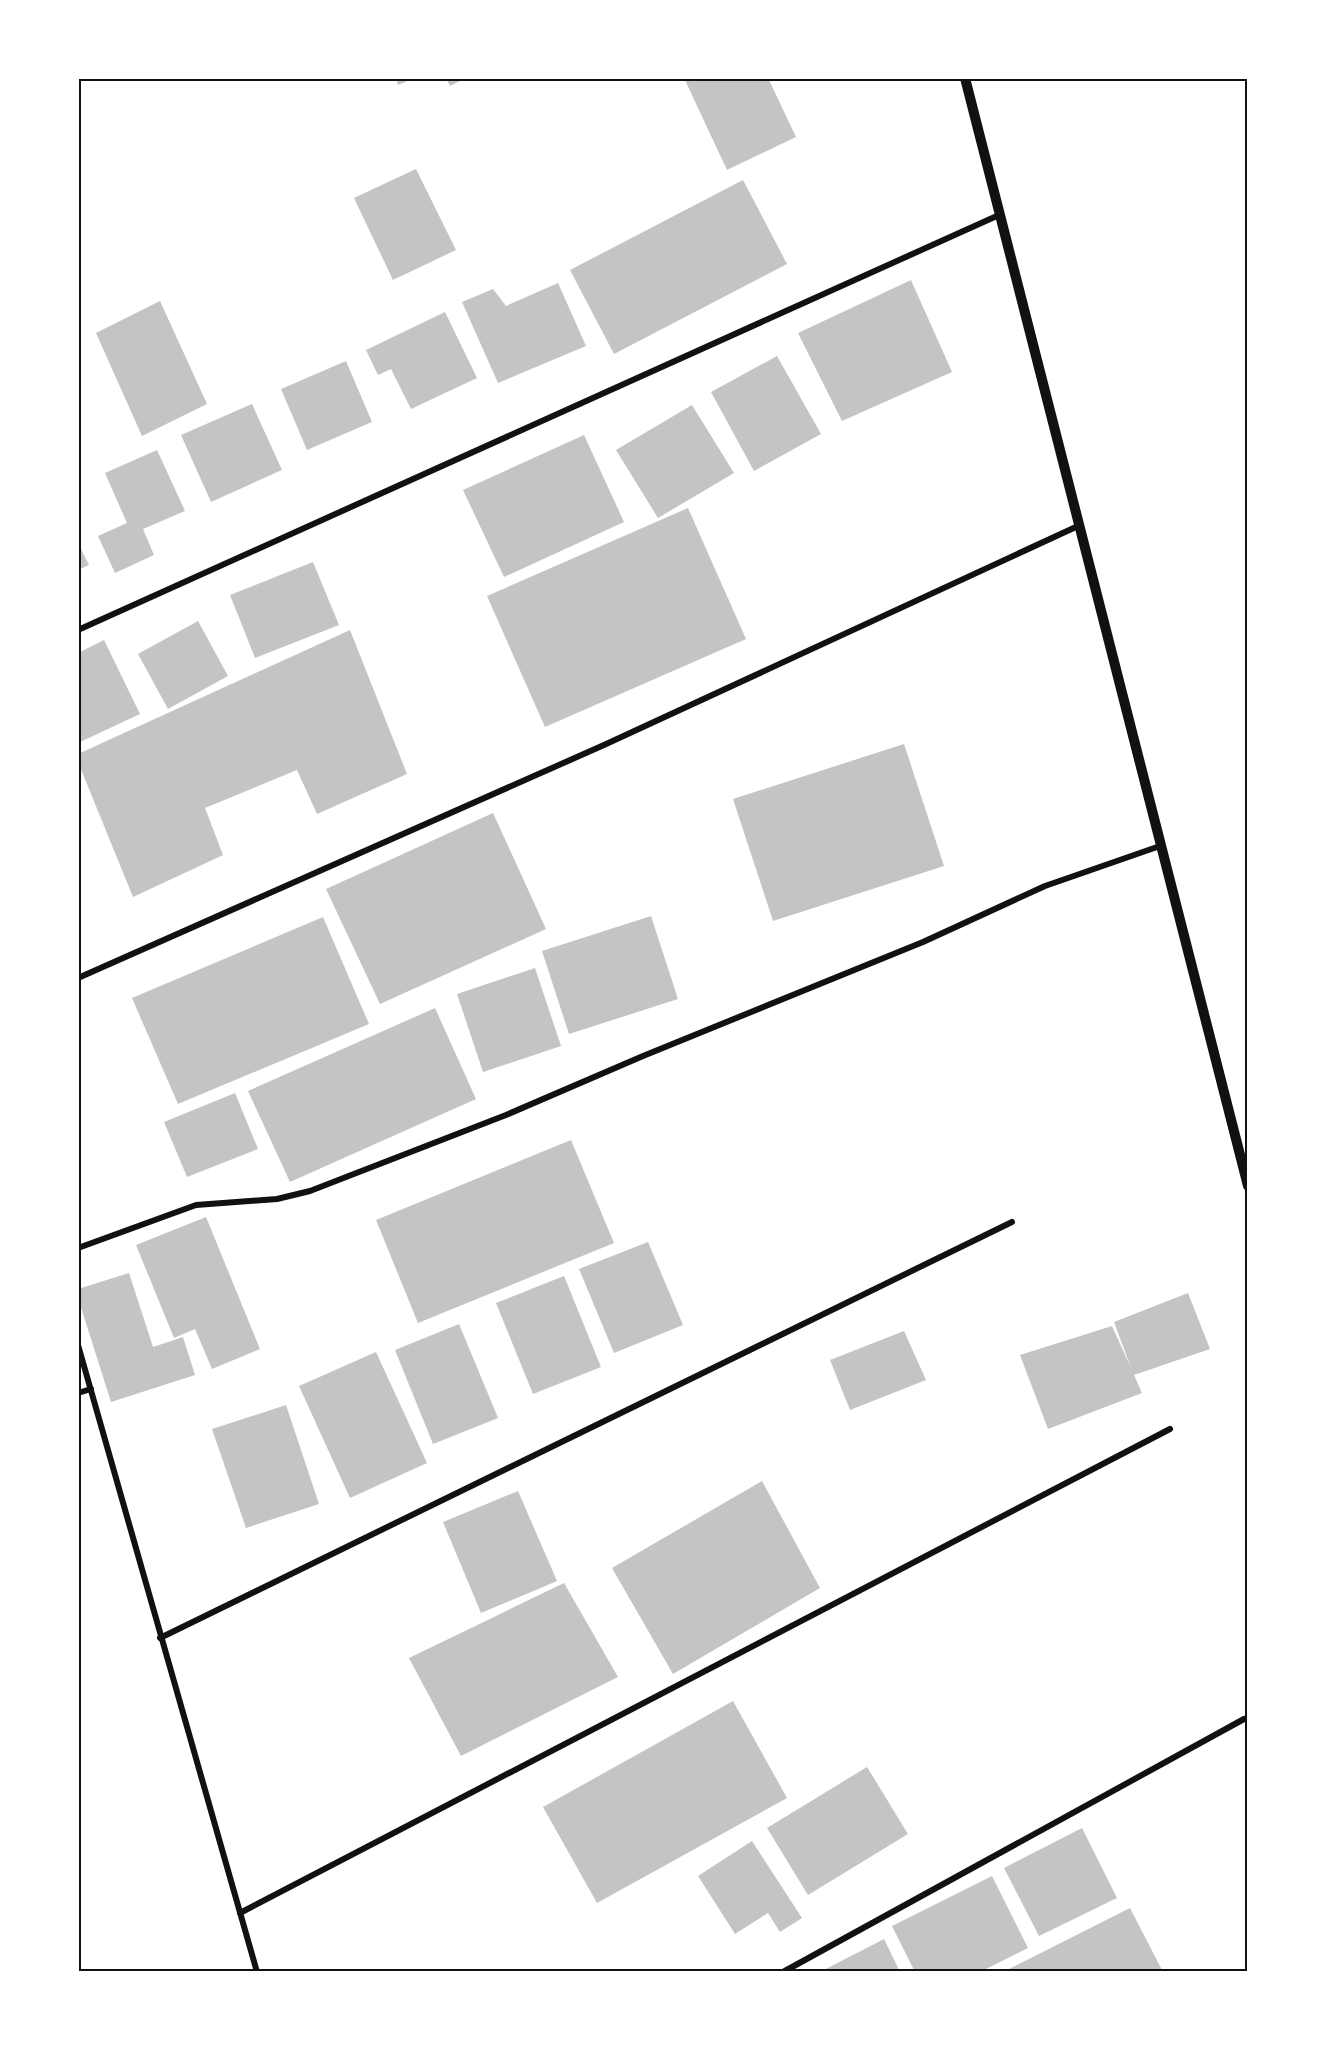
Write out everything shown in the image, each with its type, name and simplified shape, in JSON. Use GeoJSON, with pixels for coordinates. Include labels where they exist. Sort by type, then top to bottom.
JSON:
{"type":"FeatureCollection","features":[{"type":"Feature","properties":{"kind":"street"},"geometry":{"type":"LineString","coordinates":[[965,78],[1248,1186]]}},
{"type":"Feature","properties":{"kind":"street"},"geometry":{"type":"LineString","coordinates":[[78,630],[999,215]]}},
{"type":"Feature","properties":{"kind":"street"},"geometry":{"type":"LineString","coordinates":[[78,978],[614,741],[1078,526]]}},
{"type":"Feature","properties":{"kind":"street"},"geometry":{"type":"LineString","coordinates":[[78,1248],[196,1205],[277,1198],[310,1191],[506,1115],[643,1056],[912,947],[1046,886],[1160,846]]}},
{"type":"Feature","properties":{"kind":"street"},"geometry":{"type":"LineString","coordinates":[[160,1638],[1012,1222]]}},
{"type":"Feature","properties":{"kind":"street"},"geometry":{"type":"LineString","coordinates":[[78,1345],[257,1972]]}},
{"type":"Feature","properties":{"kind":"street"},"geometry":{"type":"LineString","coordinates":[[78,1393],[91,1389]]}},
{"type":"Feature","properties":{"kind":"street"},"geometry":{"type":"LineString","coordinates":[[240,1913],[1170,1430]]}},
{"type":"Feature","properties":{"kind":"street"},"geometry":{"type":"LineString","coordinates":[[783,1972],[1244,1719]]}},
{"type":"Feature","properties":{"kind":"building"},"geometry":{"type":"Polygon","coordinates":[[[396,78],[414,78],[398,85],[396,78]]]}},
{"type":"Feature","properties":{"kind":"building"},"geometry":{"type":"Polygon","coordinates":[[[446,78],[466,78],[450,86],[446,78]]]}},
{"type":"Feature","properties":{"kind":"building"},"geometry":{"type":"Polygon","coordinates":[[[684,78],[768,78],[796,137],[727,170],[684,78]]]}},
{"type":"Feature","properties":{"kind":"building"},"geometry":{"type":"Polygon","coordinates":[[[416,169],[456,250],[393,280],[354,198],[416,169]]]}},
{"type":"Feature","properties":{"kind":"building"},"geometry":{"type":"Polygon","coordinates":[[[743,180],[787,264],[614,354],[570,270],[743,180]]]}},
{"type":"Feature","properties":{"kind":"building"},"geometry":{"type":"Polygon","coordinates":[[[911,280],[952,372],[842,421],[798,333],[911,280]]]}},
{"type":"Feature","properties":{"kind":"building"},"geometry":{"type":"Polygon","coordinates":[[[558,283],[586,346],[498,383],[462,302],[493,289],[506,306],[558,283]]]}},
{"type":"Feature","properties":{"kind":"building"},"geometry":{"type":"Polygon","coordinates":[[[160,301],[207,404],[142,436],[96,333],[160,301]]]}},
{"type":"Feature","properties":{"kind":"building"},"geometry":{"type":"Polygon","coordinates":[[[445,312],[477,378],[411,409],[391,369],[378,375],[366,350],[445,312]]]}},
{"type":"Feature","properties":{"kind":"building"},"geometry":{"type":"Polygon","coordinates":[[[777,356],[821,434],[754,471],[711,392],[777,356]]]}},
{"type":"Feature","properties":{"kind":"building"},"geometry":{"type":"Polygon","coordinates":[[[346,361],[372,422],[307,450],[281,389],[346,361]]]}},
{"type":"Feature","properties":{"kind":"building"},"geometry":{"type":"Polygon","coordinates":[[[252,404],[282,470],[211,502],[181,435],[252,404]]]}},
{"type":"Feature","properties":{"kind":"building"},"geometry":{"type":"Polygon","coordinates":[[[692,405],[734,473],[658,518],[616,450],[692,405]]]}},
{"type":"Feature","properties":{"kind":"building"},"geometry":{"type":"Polygon","coordinates":[[[584,435],[624,522],[504,577],[463,490],[584,435]]]}},
{"type":"Feature","properties":{"kind":"building"},"geometry":{"type":"Polygon","coordinates":[[[157,450],[185,511],[143,529],[154,555],[115,573],[98,536],[127,523],[105,473],[157,450]]]}},
{"type":"Feature","properties":{"kind":"building"},"geometry":{"type":"Polygon","coordinates":[[[688,508],[746,639],[545,727],[487,596],[688,508]]]}},
{"type":"Feature","properties":{"kind":"building"},"geometry":{"type":"Polygon","coordinates":[[[78,543],[89,565],[78,570],[78,543]]]}},
{"type":"Feature","properties":{"kind":"building"},"geometry":{"type":"Polygon","coordinates":[[[313,562],[339,625],[255,658],[230,595],[313,562]]]}},
{"type":"Feature","properties":{"kind":"building"},"geometry":{"type":"Polygon","coordinates":[[[198,621],[228,676],[168,709],[138,654],[198,621]]]}},
{"type":"Feature","properties":{"kind":"building"},"geometry":{"type":"Polygon","coordinates":[[[350,630],[407,774],[317,814],[297,770],[205,808],[223,855],[133,897],[78,762],[78,754],[350,630]]]}},
{"type":"Feature","properties":{"kind":"building"},"geometry":{"type":"Polygon","coordinates":[[[104,640],[140,714],[78,743],[78,653],[104,640]]]}},
{"type":"Feature","properties":{"kind":"building"},"geometry":{"type":"Polygon","coordinates":[[[904,744],[944,866],[773,921],[733,799],[904,744]]]}},
{"type":"Feature","properties":{"kind":"building"},"geometry":{"type":"Polygon","coordinates":[[[493,813],[546,929],[380,1004],[326,889],[493,813]]]}},
{"type":"Feature","properties":{"kind":"building"},"geometry":{"type":"Polygon","coordinates":[[[651,916],[678,999],[569,1034],[542,951],[651,916]]]}},
{"type":"Feature","properties":{"kind":"building"},"geometry":{"type":"Polygon","coordinates":[[[323,917],[369,1024],[178,1104],[132,998],[323,917]]]}},
{"type":"Feature","properties":{"kind":"building"},"geometry":{"type":"Polygon","coordinates":[[[535,968],[561,1046],[483,1072],[457,994],[535,968]]]}},
{"type":"Feature","properties":{"kind":"building"},"geometry":{"type":"Polygon","coordinates":[[[435,1008],[476,1099],[290,1182],[248,1091],[435,1008]]]}},
{"type":"Feature","properties":{"kind":"building"},"geometry":{"type":"Polygon","coordinates":[[[235,1093],[258,1149],[187,1177],[164,1122],[235,1093]]]}},
{"type":"Feature","properties":{"kind":"building"},"geometry":{"type":"Polygon","coordinates":[[[571,1140],[614,1243],[418,1323],[376,1220],[571,1140]]]}},
{"type":"Feature","properties":{"kind":"building"},"geometry":{"type":"Polygon","coordinates":[[[206,1217],[260,1349],[212,1369],[195,1329],[174,1338],[136,1245],[206,1217]]]}},
{"type":"Feature","properties":{"kind":"building"},"geometry":{"type":"Polygon","coordinates":[[[648,1242],[683,1325],[614,1353],[579,1269],[648,1242]]]}},
{"type":"Feature","properties":{"kind":"building"},"geometry":{"type":"Polygon","coordinates":[[[129,1273],[153,1347],[183,1337],[195,1375],[111,1402],[78,1298],[78,1289],[129,1273]]]}},
{"type":"Feature","properties":{"kind":"building"},"geometry":{"type":"Polygon","coordinates":[[[564,1276],[601,1367],[533,1394],[496,1303],[564,1276]]]}},
{"type":"Feature","properties":{"kind":"building"},"geometry":{"type":"Polygon","coordinates":[[[1188,1293],[1210,1349],[1134,1375],[1142,1393],[1048,1429],[1020,1355],[1112,1326],[1131,1368],[1114,1322],[1188,1293]]]}},
{"type":"Feature","properties":{"kind":"building"},"geometry":{"type":"Polygon","coordinates":[[[459,1324],[498,1418],[433,1444],[395,1350],[459,1324]]]}},
{"type":"Feature","properties":{"kind":"building"},"geometry":{"type":"Polygon","coordinates":[[[904,1331],[926,1380],[850,1410],[830,1360],[904,1331]]]}},
{"type":"Feature","properties":{"kind":"building"},"geometry":{"type":"Polygon","coordinates":[[[376,1352],[427,1463],[350,1498],[299,1386],[376,1352]]]}},
{"type":"Feature","properties":{"kind":"building"},"geometry":{"type":"Polygon","coordinates":[[[286,1405],[319,1504],[246,1528],[212,1429],[286,1405]]]}},
{"type":"Feature","properties":{"kind":"building"},"geometry":{"type":"Polygon","coordinates":[[[762,1481],[820,1588],[673,1674],[612,1568],[762,1481]]]}},
{"type":"Feature","properties":{"kind":"building"},"geometry":{"type":"Polygon","coordinates":[[[518,1491],[557,1581],[481,1613],[443,1522],[518,1491]]]}},
{"type":"Feature","properties":{"kind":"building"},"geometry":{"type":"Polygon","coordinates":[[[564,1583],[618,1677],[461,1756],[409,1658],[564,1583]]]}},
{"type":"Feature","properties":{"kind":"building"},"geometry":{"type":"Polygon","coordinates":[[[733,1701],[787,1798],[597,1903],[543,1807],[733,1701]]]}},
{"type":"Feature","properties":{"kind":"building"},"geometry":{"type":"Polygon","coordinates":[[[867,1767],[908,1834],[808,1895],[767,1828],[867,1767]]]}},
{"type":"Feature","properties":{"kind":"building"},"geometry":{"type":"Polygon","coordinates":[[[1082,1828],[1117,1898],[1039,1936],[1004,1868],[1082,1828]]]}},
{"type":"Feature","properties":{"kind":"building"},"geometry":{"type":"Polygon","coordinates":[[[752,1841],[802,1918],[780,1932],[768,1913],[735,1934],[698,1876],[752,1841]]]}},
{"type":"Feature","properties":{"kind":"building"},"geometry":{"type":"Polygon","coordinates":[[[992,1876],[1028,1948],[980,1972],[915,1972],[892,1926],[992,1876]]]}},
{"type":"Feature","properties":{"kind":"building"},"geometry":{"type":"Polygon","coordinates":[[[1130,1908],[1163,1972],[1003,1972],[1130,1908]]]}},
{"type":"Feature","properties":{"kind":"building"},"geometry":{"type":"Polygon","coordinates":[[[884,1939],[900,1972],[820,1972],[884,1939]]]}}]}
